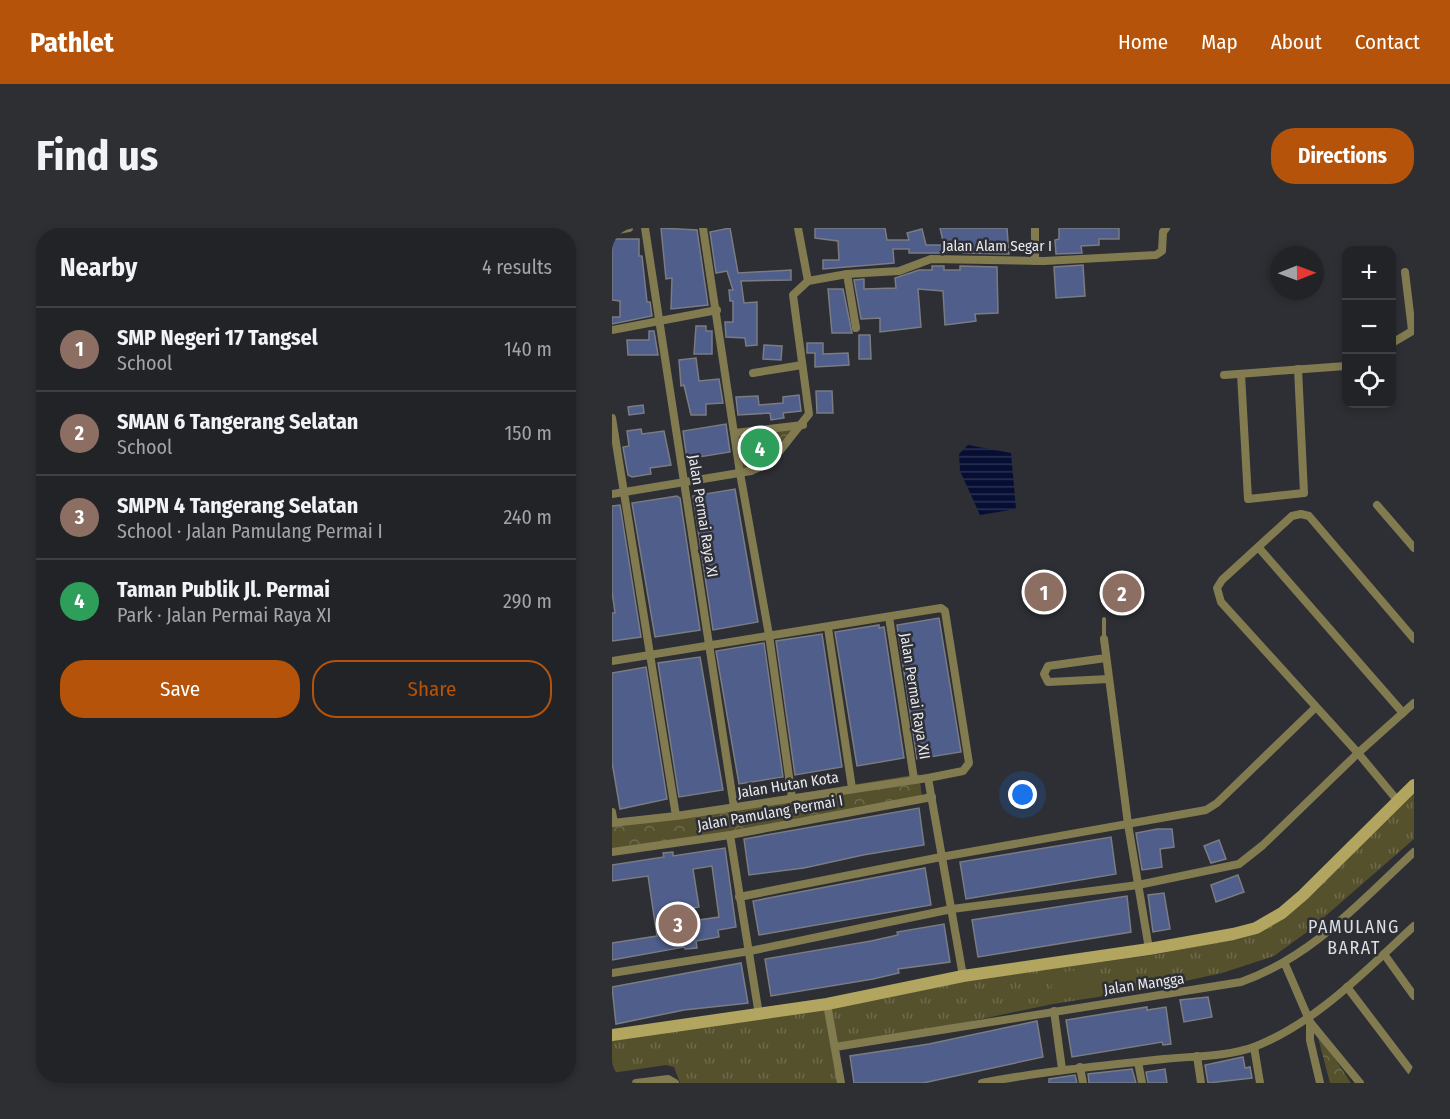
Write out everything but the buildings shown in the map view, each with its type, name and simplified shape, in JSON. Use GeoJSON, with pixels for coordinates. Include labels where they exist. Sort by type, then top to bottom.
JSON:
{"type":"FeatureCollection","features":[{"type":"Feature","properties":{"kind":"street"},"geometry":{"type":"LineString","coordinates":[[612,231],[629,228]]}},
{"type":"Feature","properties":{"kind":"street","name":"Jalan Permai Raya XI"},"geometry":{"type":"LineString","coordinates":[[645,228],[734,807]]}},
{"type":"Feature","properties":{"kind":"street"},"geometry":{"type":"LineString","coordinates":[[704,228],[740,473],[769,635],[792,798]]}},
{"type":"Feature","properties":{"kind":"street"},"geometry":{"type":"LineString","coordinates":[[612,494],[740,473],[771,462],[803,425],[809,414],[793,295],[808,281],[798,228]]}},
{"type":"Feature","properties":{"kind":"street"},"geometry":{"type":"LineString","coordinates":[[1035,228],[1035,261]]}},
{"type":"Feature","properties":{"kind":"street","name":"Jalan Alam Segar I"},"geometry":{"type":"LineString","coordinates":[[808,281],[847,274],[899,271],[931,259],[1035,261],[1156,255],[1163,248],[1163,232],[1166,228]]}},
{"type":"Feature","properties":{"kind":"street"},"geometry":{"type":"LineString","coordinates":[[1396,341],[1413,330],[1405,272]]}},
{"type":"Feature","properties":{"kind":"street"},"geometry":{"type":"LineString","coordinates":[[847,274],[856,328]]}},
{"type":"Feature","properties":{"kind":"street"},"geometry":{"type":"LineString","coordinates":[[612,330],[717,310]]}},
{"type":"Feature","properties":{"kind":"street"},"geometry":{"type":"LineString","coordinates":[[753,373],[802,365]]}},
{"type":"Feature","properties":{"kind":"street"},"geometry":{"type":"LineString","coordinates":[[1224,375],[1342,366]]}},
{"type":"Feature","properties":{"kind":"street"},"geometry":{"type":"LineString","coordinates":[[1241,374],[1248,499],[1304,493],[1298,369]]}},
{"type":"Feature","properties":{"kind":"street"},"geometry":{"type":"LineString","coordinates":[[612,418],[676,816]]}},
{"type":"Feature","properties":{"kind":"street"},"geometry":{"type":"LineString","coordinates":[[735,433],[803,425]]}},
{"type":"Feature","properties":{"kind":"street"},"geometry":{"type":"LineString","coordinates":[[1377,505],[1414,548]]}},
{"type":"Feature","properties":{"kind":"street"},"geometry":{"type":"LineString","coordinates":[[1396,800],[1358,753],[1221,602],[1217,588],[1222,580],[1292,516],[1301,514],[1309,516],[1414,639]]}},
{"type":"Feature","properties":{"kind":"street"},"geometry":{"type":"LineString","coordinates":[[1258,548],[1403,713]]}},
{"type":"Feature","properties":{"kind":"street","name":"Jalan Hutan Kota"},"geometry":{"type":"LineString","coordinates":[[613,823],[676,816],[928,778],[967,768],[969,763],[945,611],[936,608],[889,617]]}},
{"type":"Feature","properties":{"kind":"street"},"geometry":{"type":"LineString","coordinates":[[612,661],[889,617]]}},
{"type":"Feature","properties":{"kind":"street","name":"Jalan Permai Raya XII"},"geometry":{"type":"LineString","coordinates":[[889,617],[914,779]]}},
{"type":"Feature","properties":{"kind":"street"},"geometry":{"type":"LineString","coordinates":[[828,628],[852,788]]}},
{"type":"Feature","properties":{"kind":"street"},"geometry":{"type":"LineString","coordinates":[[1104,639],[1128,824],[1149,948]]}},
{"type":"Feature","properties":{"kind":"street"},"geometry":{"type":"LineString","coordinates":[[1106,658],[1048,666],[1044,674],[1048,682],[1109,679]]}},
{"type":"Feature","properties":{"kind":"street"},"geometry":{"type":"LineString","coordinates":[[612,973],[750,951],[952,909],[1138,885],[1221,868],[1245,860],[1358,753],[1414,704]]}},
{"type":"Feature","properties":{"kind":"street"},"geometry":{"type":"LineString","coordinates":[[739,897],[941,857],[1192,814],[1217,803],[1315,708]]}},
{"type":"Feature","properties":{"kind":"street"},"geometry":{"type":"LineString","coordinates":[[928,778],[963,976]]}},
{"type":"Feature","properties":{"kind":"street"},"geometry":{"type":"LineString","coordinates":[[612,1035],[827,1004],[963,976],[1233,934],[1270,921],[1304,895],[1396,800],[1414,785]]}},
{"type":"Feature","properties":{"kind":"street","name":"Jalan Pamulang Permai I"},"geometry":{"type":"LineString","coordinates":[[612,852],[730,835],[932,797]]}},
{"type":"Feature","properties":{"kind":"street"},"geometry":{"type":"LineString","coordinates":[[612,812],[613,823]]}},
{"type":"Feature","properties":{"kind":"street"},"geometry":{"type":"LineString","coordinates":[[730,835],[759,1015]]}},
{"type":"Feature","properties":{"kind":"street","name":"Jalan Mangga"},"geometry":{"type":"LineString","coordinates":[[835,1047],[1053,1011],[1229,986],[1285,964],[1322,939],[1414,852]]}},
{"type":"Feature","properties":{"kind":"street"},"geometry":{"type":"LineString","coordinates":[[982,1083],[1021,1079],[1062,1069],[1197,1056],[1254,1047],[1309,1019],[1414,926]]}},
{"type":"Feature","properties":{"kind":"street"},"geometry":{"type":"LineString","coordinates":[[1384,954],[1414,996]]}},
{"type":"Feature","properties":{"kind":"street"},"geometry":{"type":"LineString","coordinates":[[1285,964],[1309,1019],[1360,1083]]}},
{"type":"Feature","properties":{"kind":"street"},"geometry":{"type":"LineString","coordinates":[[1347,987],[1414,1075]]}},
{"type":"Feature","properties":{"kind":"street"},"geometry":{"type":"LineString","coordinates":[[827,1004],[841,1083]]}},
{"type":"Feature","properties":{"kind":"street"},"geometry":{"type":"LineString","coordinates":[[1053,1011],[1062,1069]]}},
{"type":"Feature","properties":{"kind":"street"},"geometry":{"type":"LineString","coordinates":[[1309,1019],[1310,1040],[1320,1083]]}},
{"type":"Feature","properties":{"kind":"street"},"geometry":{"type":"LineString","coordinates":[[1254,1047],[1260,1083]]}},
{"type":"Feature","properties":{"kind":"street"},"geometry":{"type":"LineString","coordinates":[[1197,1056],[1202,1083]]}},
{"type":"Feature","properties":{"kind":"street"},"geometry":{"type":"LineString","coordinates":[[1138,1062],[1142,1083]]}},
{"type":"Feature","properties":{"kind":"street"},"geometry":{"type":"LineString","coordinates":[[1080,1067],[1083,1083]]}},
{"type":"Feature","properties":{"kind":"street"},"geometry":{"type":"LineString","coordinates":[[636,1083],[668,1079],[675,1083]]}},
{"type":"Feature","properties":{"kind":"lane"},"geometry":{"type":"LineString","coordinates":[[1104,619],[1104,639]]}},
{"type":"Feature","properties":{"kind":"green space"},"geometry":{"type":"Polygon","coordinates":[[[803,425],[771,462],[740,473],[735,433],[803,425]]]}},
{"type":"Feature","properties":{"kind":"green space"},"geometry":{"type":"Polygon","coordinates":[[[919,774],[922,797],[730,833],[612,851],[612,824],[919,774]]]}},
{"type":"Feature","properties":{"kind":"green space"},"geometry":{"type":"Polygon","coordinates":[[[1414,786],[1414,839],[1307,932],[1274,956],[1222,973],[1149,989],[1053,1004],[834,1050],[839,1083],[680,1083],[674,1067],[666,1065],[612,1073],[612,1040],[961,981],[1153,955],[1223,941],[1270,922],[1414,786]]]}},
{"type":"Feature","properties":{"kind":"green space"},"geometry":{"type":"Polygon","coordinates":[[[1091,968],[1094,993],[1053,998],[1050,974],[1091,968]]]}},
{"type":"Feature","properties":{"kind":"green space"},"geometry":{"type":"Polygon","coordinates":[[[1316,1030],[1351,1083],[1330,1083],[1316,1030]]]}},
{"type":"Feature","properties":{"kind":"water"},"geometry":{"type":"Polygon","coordinates":[[[968,445],[1011,453],[1016,509],[980,515],[960,471],[959,454],[968,445]]]}},
{"type":"Feature","properties":{"kind":"place","name":"Taman Publik Jl. Permai"},"geometry":{"type":"Point","coordinates":[760,448]}},
{"type":"Feature","properties":{"kind":"place","name":"SMP Negeri 17 Tangsel"},"geometry":{"type":"Point","coordinates":[1044,592]}},
{"type":"Feature","properties":{"kind":"place","name":"SMAN 6 Tangerang Selatan"},"geometry":{"type":"Point","coordinates":[1122,593]}},
{"type":"Feature","properties":{"kind":"place","name":"SMPN 4 Tangerang Selatan"},"geometry":{"type":"Point","coordinates":[678,924]}},
{"type":"Feature","properties":{"kind":"district","name":"PAMULANG BARAT"},"geometry":{"type":"Point","coordinates":[1354,937]}}]}
